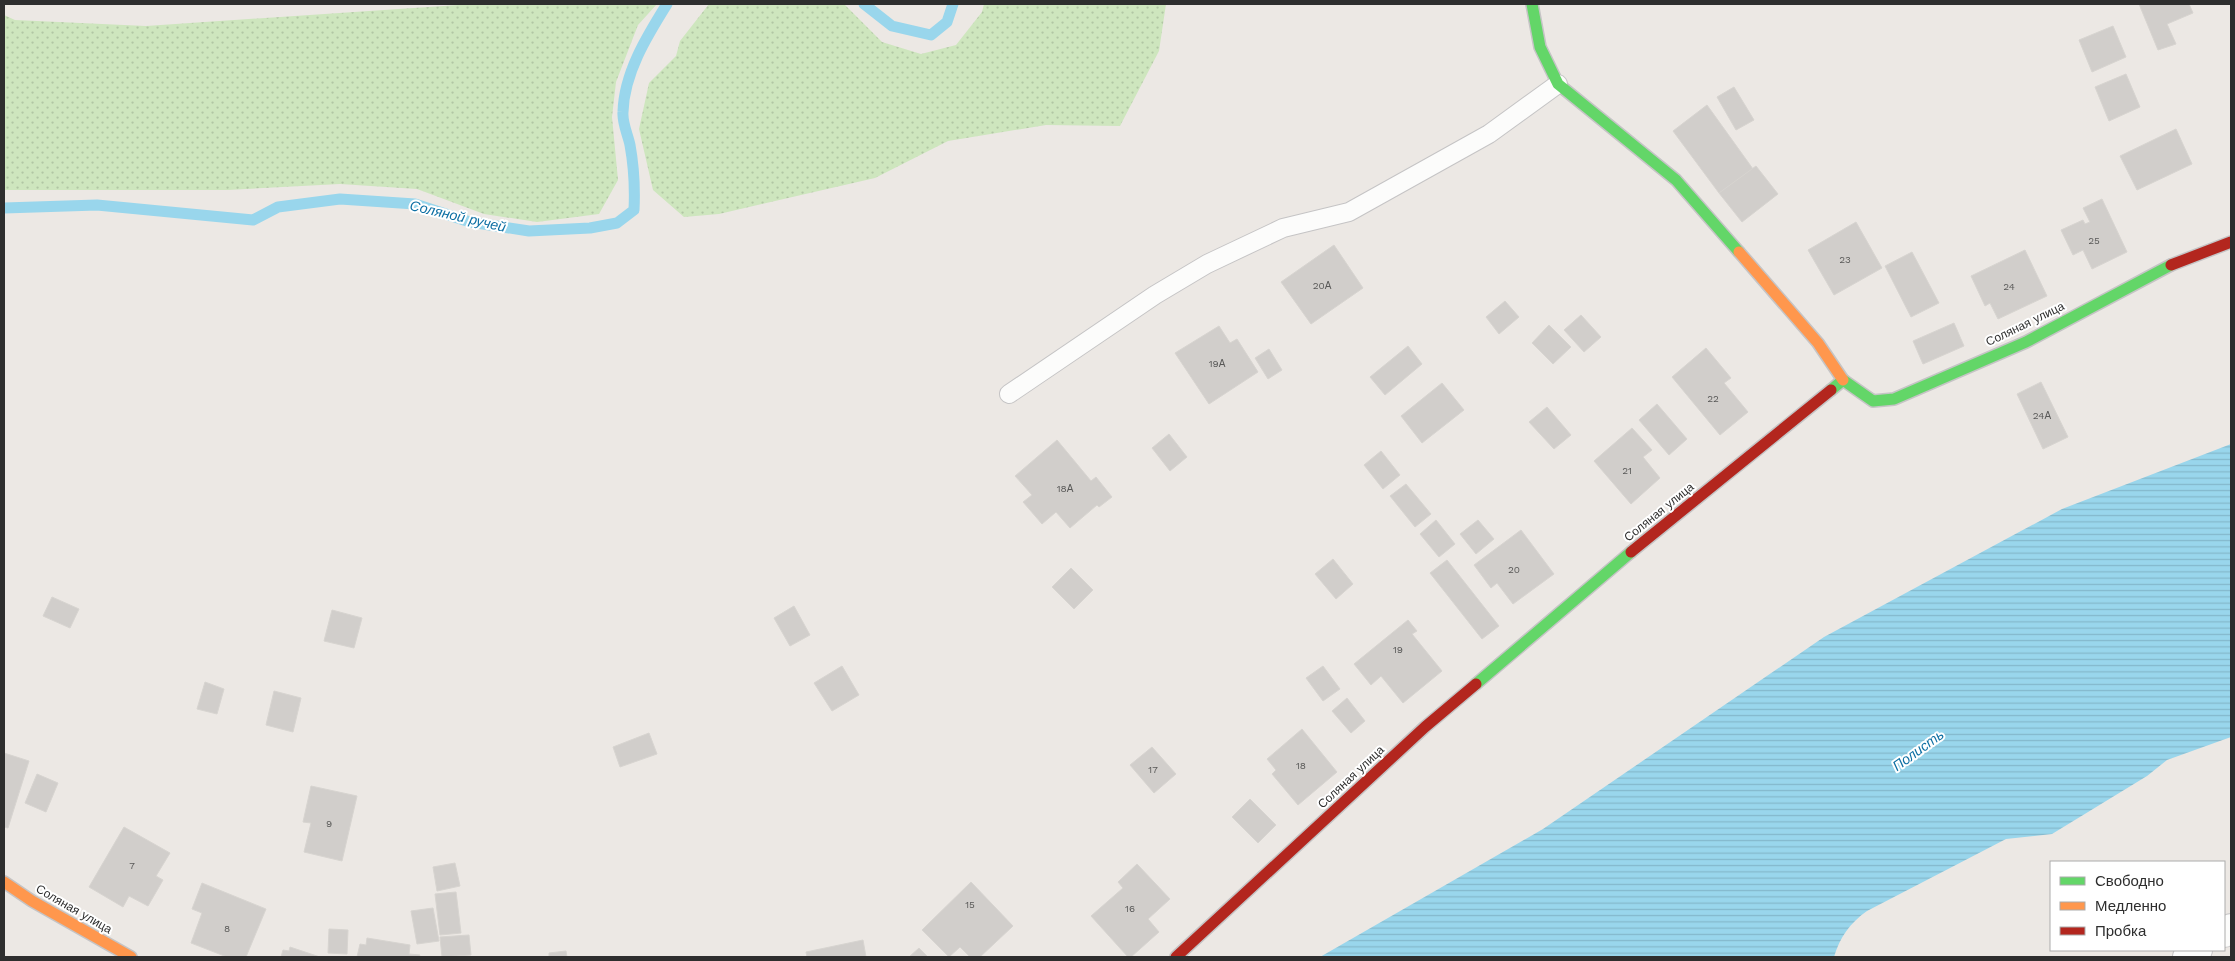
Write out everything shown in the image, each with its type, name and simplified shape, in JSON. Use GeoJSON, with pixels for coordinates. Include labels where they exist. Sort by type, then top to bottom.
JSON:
{"type":"FeatureCollection","features":[{"type":"Feature","properties":{"kind":"street"},"geometry":{"type":"LineString","coordinates":[[1532,4],[1540,47],[1558,84],[1676,180],[1818,343],[1843,380]]}},
{"type":"Feature","properties":{"kind":"street","name":"Соляная улица"},"geometry":{"type":"LineString","coordinates":[[1176,957],[1425,727],[1616,564],[1843,380],[1873,401],[1894,399],[2026,342],[2176,262],[2231,242]]}},
{"type":"Feature","properties":{"kind":"street","name":"Соляная улица"},"geometry":{"type":"LineString","coordinates":[[4,882],[32,901],[131,957]]}},
{"type":"Feature","properties":{"kind":"lane"},"geometry":{"type":"LineString","coordinates":[[1009,394],[1155,295],[1207,264],[1283,228],[1349,212],[1489,134],[1558,84]]}},
{"type":"Feature","properties":{"kind":"green space"},"geometry":{"type":"Polygon","coordinates":[[[473,4],[657,4],[638,25],[616,82],[612,117],[618,180],[599,214],[537,222],[484,214],[417,189],[340,184],[228,190],[4,190],[4,15],[15,20],[146,26],[473,4]]]}},
{"type":"Feature","properties":{"kind":"green space"},"geometry":{"type":"Polygon","coordinates":[[[709,4],[844,4],[882,42],[921,54],[956,45],[982,12],[984,4],[1166,4],[1159,51],[1120,126],[1046,125],[948,141],[875,178],[719,214],[684,217],[653,190],[639,129],[649,83],[676,56],[680,41],[709,4]]]}},
{"type":"Feature","properties":{"kind":"water","name":"Полисть"},"geometry":{"type":"Polygon","coordinates":[[[2231,444],[2231,737],[2167,760],[2147,776],[2052,834],[2006,839],[1867,911],[1846,931],[1834,957],[1320,957],[1543,829],[1824,637],[2062,509],[2231,444]]]}},
{"type":"Feature","properties":{"kind":"building"},"geometry":{"type":"Polygon","coordinates":[[[2139,4],[2189,4],[2193,13],[2167,24],[2176,44],[2158,50],[2139,4]]]}},
{"type":"Feature","properties":{"kind":"building"},"geometry":{"type":"Polygon","coordinates":[[[2113,26],[2126,57],[2092,72],[2079,40],[2113,26]]]}},
{"type":"Feature","properties":{"kind":"building"},"geometry":{"type":"Polygon","coordinates":[[[2126,74],[2140,107],[2109,121],[2095,87],[2126,74]]]}},
{"type":"Feature","properties":{"kind":"building"},"geometry":{"type":"Polygon","coordinates":[[[1734,87],[1754,120],[1736,130],[1717,97],[1734,87]]]}},
{"type":"Feature","properties":{"kind":"building"},"geometry":{"type":"Polygon","coordinates":[[[1707,105],[1753,169],[1719,193],[1673,131],[1707,105]]]}},
{"type":"Feature","properties":{"kind":"building"},"geometry":{"type":"Polygon","coordinates":[[[2176,129],[2192,164],[2137,190],[2120,156],[2176,129]]]}},
{"type":"Feature","properties":{"kind":"building"},"geometry":{"type":"Polygon","coordinates":[[[1756,166],[1778,194],[1742,222],[1719,193],[1756,166]]]}},
{"type":"Feature","properties":{"kind":"building"},"geometry":{"type":"Polygon","coordinates":[[[2102,199],[2127,252],[2092,269],[2083,250],[2073,255],[2061,230],[2083,220],[2085,224],[2090,222],[2083,208],[2102,199]]]}},
{"type":"Feature","properties":{"kind":"building"},"geometry":{"type":"Polygon","coordinates":[[[1856,222],[1882,268],[1834,295],[1808,250],[1856,222]]]}},
{"type":"Feature","properties":{"kind":"building"},"geometry":{"type":"Polygon","coordinates":[[[1334,245],[1363,288],[1311,324],[1281,282],[1334,245]]]}},
{"type":"Feature","properties":{"kind":"building"},"geometry":{"type":"Polygon","coordinates":[[[2025,250],[2047,296],[1998,319],[1990,303],[1985,306],[1971,276],[2025,250]]]}},
{"type":"Feature","properties":{"kind":"building"},"geometry":{"type":"Polygon","coordinates":[[[1912,252],[1939,303],[1911,317],[1885,266],[1912,252]]]}},
{"type":"Feature","properties":{"kind":"building"},"geometry":{"type":"Polygon","coordinates":[[[1505,301],[1519,317],[1499,334],[1486,317],[1505,301]]]}},
{"type":"Feature","properties":{"kind":"building"},"geometry":{"type":"Polygon","coordinates":[[[1581,315],[1601,337],[1584,352],[1564,330],[1581,315]]]}},
{"type":"Feature","properties":{"kind":"building"},"geometry":{"type":"Polygon","coordinates":[[[1954,323],[1964,346],[1923,364],[1913,341],[1954,323]]]}},
{"type":"Feature","properties":{"kind":"building"},"geometry":{"type":"Polygon","coordinates":[[[1549,325],[1571,347],[1553,364],[1532,343],[1549,325]]]}},
{"type":"Feature","properties":{"kind":"building"},"geometry":{"type":"Polygon","coordinates":[[[1219,326],[1230,343],[1237,339],[1258,372],[1209,404],[1175,353],[1219,326]]]}},
{"type":"Feature","properties":{"kind":"building"},"geometry":{"type":"Polygon","coordinates":[[[1408,346],[1422,364],[1385,395],[1370,377],[1408,346]]]}},
{"type":"Feature","properties":{"kind":"building"},"geometry":{"type":"Polygon","coordinates":[[[1706,348],[1731,378],[1724,383],[1748,412],[1720,435],[1672,377],[1706,348]]]}},
{"type":"Feature","properties":{"kind":"building"},"geometry":{"type":"Polygon","coordinates":[[[1269,349],[1282,370],[1268,379],[1255,358],[1269,349]]]}},
{"type":"Feature","properties":{"kind":"building"},"geometry":{"type":"Polygon","coordinates":[[[2041,382],[2068,437],[2043,449],[2017,394],[2041,382]]]}},
{"type":"Feature","properties":{"kind":"building"},"geometry":{"type":"Polygon","coordinates":[[[1442,383],[1464,410],[1422,443],[1401,416],[1442,383]]]}},
{"type":"Feature","properties":{"kind":"building"},"geometry":{"type":"Polygon","coordinates":[[[1657,404],[1687,439],[1669,455],[1639,420],[1657,404]]]}},
{"type":"Feature","properties":{"kind":"building"},"geometry":{"type":"Polygon","coordinates":[[[1547,407],[1571,435],[1554,449],[1529,422],[1547,407]]]}},
{"type":"Feature","properties":{"kind":"building"},"geometry":{"type":"Polygon","coordinates":[[[1632,428],[1652,450],[1643,457],[1660,478],[1631,504],[1594,461],[1632,428]]]}},
{"type":"Feature","properties":{"kind":"building"},"geometry":{"type":"Polygon","coordinates":[[[1169,434],[1187,457],[1170,471],[1152,448],[1169,434]]]}},
{"type":"Feature","properties":{"kind":"building"},"geometry":{"type":"Polygon","coordinates":[[[1057,440],[1091,481],[1096,477],[1112,497],[1099,507],[1097,505],[1070,528],[1056,512],[1042,524],[1023,502],[1032,495],[1015,476],[1057,440]]]}},
{"type":"Feature","properties":{"kind":"building"},"geometry":{"type":"Polygon","coordinates":[[[1381,451],[1400,475],[1383,489],[1364,465],[1381,451]]]}},
{"type":"Feature","properties":{"kind":"building"},"geometry":{"type":"Polygon","coordinates":[[[1406,484],[1431,514],[1415,527],[1390,496],[1406,484]]]}},
{"type":"Feature","properties":{"kind":"building"},"geometry":{"type":"Polygon","coordinates":[[[1436,520],[1455,544],[1439,557],[1420,534],[1436,520]]]}},
{"type":"Feature","properties":{"kind":"building"},"geometry":{"type":"Polygon","coordinates":[[[1478,520],[1494,539],[1476,554],[1460,534],[1478,520]]]}},
{"type":"Feature","properties":{"kind":"building"},"geometry":{"type":"Polygon","coordinates":[[[1521,530],[1554,574],[1513,604],[1497,583],[1491,588],[1474,565],[1521,530]]]}},
{"type":"Feature","properties":{"kind":"building"},"geometry":{"type":"Polygon","coordinates":[[[1333,559],[1353,584],[1336,599],[1315,574],[1333,559]]]}},
{"type":"Feature","properties":{"kind":"building"},"geometry":{"type":"Polygon","coordinates":[[[1447,560],[1499,626],[1482,639],[1430,573],[1447,560]]]}},
{"type":"Feature","properties":{"kind":"building"},"geometry":{"type":"Polygon","coordinates":[[[1071,568],[1093,590],[1074,609],[1052,587],[1071,568]]]}},
{"type":"Feature","properties":{"kind":"building"},"geometry":{"type":"Polygon","coordinates":[[[52,597],[79,609],[70,628],[43,616],[52,597]]]}},
{"type":"Feature","properties":{"kind":"building"},"geometry":{"type":"Polygon","coordinates":[[[794,606],[810,635],[790,646],[774,618],[794,606]]]}},
{"type":"Feature","properties":{"kind":"building"},"geometry":{"type":"Polygon","coordinates":[[[332,610],[362,618],[354,648],[324,641],[332,610]]]}},
{"type":"Feature","properties":{"kind":"building"},"geometry":{"type":"Polygon","coordinates":[[[1408,620],[1417,631],[1412,634],[1442,671],[1403,703],[1381,676],[1371,685],[1354,664],[1408,620]]]}},
{"type":"Feature","properties":{"kind":"building"},"geometry":{"type":"Polygon","coordinates":[[[842,666],[859,695],[832,711],[814,683],[842,666]]]}},
{"type":"Feature","properties":{"kind":"building"},"geometry":{"type":"Polygon","coordinates":[[[1323,666],[1340,689],[1323,701],[1306,678],[1323,666]]]}},
{"type":"Feature","properties":{"kind":"building"},"geometry":{"type":"Polygon","coordinates":[[[205,682],[224,689],[217,714],[197,709],[205,682]]]}},
{"type":"Feature","properties":{"kind":"building"},"geometry":{"type":"Polygon","coordinates":[[[274,691],[301,698],[293,732],[266,725],[274,691]]]}},
{"type":"Feature","properties":{"kind":"building"},"geometry":{"type":"Polygon","coordinates":[[[1347,698],[1365,721],[1351,733],[1332,711],[1347,698]]]}},
{"type":"Feature","properties":{"kind":"building"},"geometry":{"type":"Polygon","coordinates":[[[1302,729],[1337,772],[1298,805],[1272,774],[1276,770],[1267,759],[1302,729]]]}},
{"type":"Feature","properties":{"kind":"building"},"geometry":{"type":"Polygon","coordinates":[[[649,733],[657,754],[620,767],[613,747],[649,733]]]}},
{"type":"Feature","properties":{"kind":"building"},"geometry":{"type":"Polygon","coordinates":[[[1152,747],[1176,774],[1154,793],[1130,765],[1152,747]]]}},
{"type":"Feature","properties":{"kind":"building"},"geometry":{"type":"Polygon","coordinates":[[[4,753],[29,761],[8,828],[4,827],[4,753]]]}},
{"type":"Feature","properties":{"kind":"building"},"geometry":{"type":"Polygon","coordinates":[[[37,774],[58,783],[46,812],[25,803],[37,774]]]}},
{"type":"Feature","properties":{"kind":"building"},"geometry":{"type":"Polygon","coordinates":[[[311,786],[357,796],[342,861],[304,852],[311,823],[303,822],[311,786]]]}},
{"type":"Feature","properties":{"kind":"building"},"geometry":{"type":"Polygon","coordinates":[[[1250,799],[1276,825],[1258,843],[1232,817],[1250,799]]]}},
{"type":"Feature","properties":{"kind":"building"},"geometry":{"type":"Polygon","coordinates":[[[124,827],[170,853],[156,876],[163,880],[148,906],[129,896],[123,907],[89,887],[124,827]]]}},
{"type":"Feature","properties":{"kind":"building"},"geometry":{"type":"Polygon","coordinates":[[[455,863],[460,886],[437,891],[433,867],[455,863]]]}},
{"type":"Feature","properties":{"kind":"building"},"geometry":{"type":"Polygon","coordinates":[[[1137,864],[1170,899],[1148,919],[1159,932],[1131,957],[1128,957],[1091,916],[1123,888],[1118,882],[1137,864]]]}},
{"type":"Feature","properties":{"kind":"building"},"geometry":{"type":"Polygon","coordinates":[[[971,882],[1013,926],[980,957],[970,957],[960,947],[949,957],[922,930],[971,882]]]}},
{"type":"Feature","properties":{"kind":"building"},"geometry":{"type":"Polygon","coordinates":[[[202,883],[266,909],[246,957],[227,957],[191,943],[202,913],[192,909],[202,883]]]}},
{"type":"Feature","properties":{"kind":"building"},"geometry":{"type":"Polygon","coordinates":[[[456,892],[461,933],[440,935],[435,894],[456,892]]]}},
{"type":"Feature","properties":{"kind":"building"},"geometry":{"type":"Polygon","coordinates":[[[433,908],[439,941],[417,944],[411,911],[433,908]]]}},
{"type":"Feature","properties":{"kind":"building"},"geometry":{"type":"Polygon","coordinates":[[[329,929],[348,930],[347,954],[328,953],[329,929]]]}},
{"type":"Feature","properties":{"kind":"building"},"geometry":{"type":"Polygon","coordinates":[[[469,935],[471,955],[442,957],[440,937],[469,935]]]}},
{"type":"Feature","properties":{"kind":"building"},"geometry":{"type":"Polygon","coordinates":[[[367,938],[410,945],[409,954],[420,955],[419,957],[357,957],[360,944],[366,945],[367,938]]]}},
{"type":"Feature","properties":{"kind":"building"},"geometry":{"type":"Polygon","coordinates":[[[863,940],[866,957],[807,957],[806,952],[863,940]]]}},
{"type":"Feature","properties":{"kind":"building"},"geometry":{"type":"Polygon","coordinates":[[[290,947],[320,957],[281,957],[283,950],[289,951],[290,947]]]}},
{"type":"Feature","properties":{"kind":"building"},"geometry":{"type":"Polygon","coordinates":[[[919,948],[928,957],[909,957],[919,948]]]}},
{"type":"Feature","properties":{"kind":"building"},"geometry":{"type":"Polygon","coordinates":[[[566,951],[567,957],[549,957],[549,953],[566,951]]]}},
{"type":"Feature","properties":{"kind":"waterway","name":"Соляной ручей"},"geometry":{"type":"LineString","coordinates":[[4,208],[97,205],[253,220],[278,207],[340,199],[415,204],[470,222],[529,231],[590,228],[617,223],[634,210],[632,161],[623,116],[627,83],[638,55],[667,4]]}},
{"type":"Feature","properties":{"kind":"waterway","name":"Соляной ручей"},"geometry":{"type":"LineString","coordinates":[[864,4],[892,26],[931,35],[947,22],[953,4]]}},
{"type":"Feature","properties":{"kind":"traffic: fast"},"geometry":{"type":"LineString","coordinates":[[1532,4],[1540,47],[1558,84],[1676,180],[1739,252]]}},
{"type":"Feature","properties":{"kind":"traffic: fast"},"geometry":{"type":"LineString","coordinates":[[1831,390],[1843,380],[1873,401],[1894,399],[2026,342],[2171,265]]}},
{"type":"Feature","properties":{"kind":"traffic: fast"},"geometry":{"type":"LineString","coordinates":[[1476,684],[1631,552]]}},
{"type":"Feature","properties":{"kind":"traffic: slow"},"geometry":{"type":"LineString","coordinates":[[1739,252],[1818,343],[1843,380]]}},
{"type":"Feature","properties":{"kind":"traffic: slow"},"geometry":{"type":"LineString","coordinates":[[4,882],[32,901],[131,957]]}},
{"type":"Feature","properties":{"kind":"traffic: jam"},"geometry":{"type":"LineString","coordinates":[[2171,265],[2231,242]]}},
{"type":"Feature","properties":{"kind":"traffic: jam"},"geometry":{"type":"LineString","coordinates":[[1631,552],[1831,390]]}},
{"type":"Feature","properties":{"kind":"traffic: jam"},"geometry":{"type":"LineString","coordinates":[[1176,957],[1425,727],[1476,684]]}}]}
